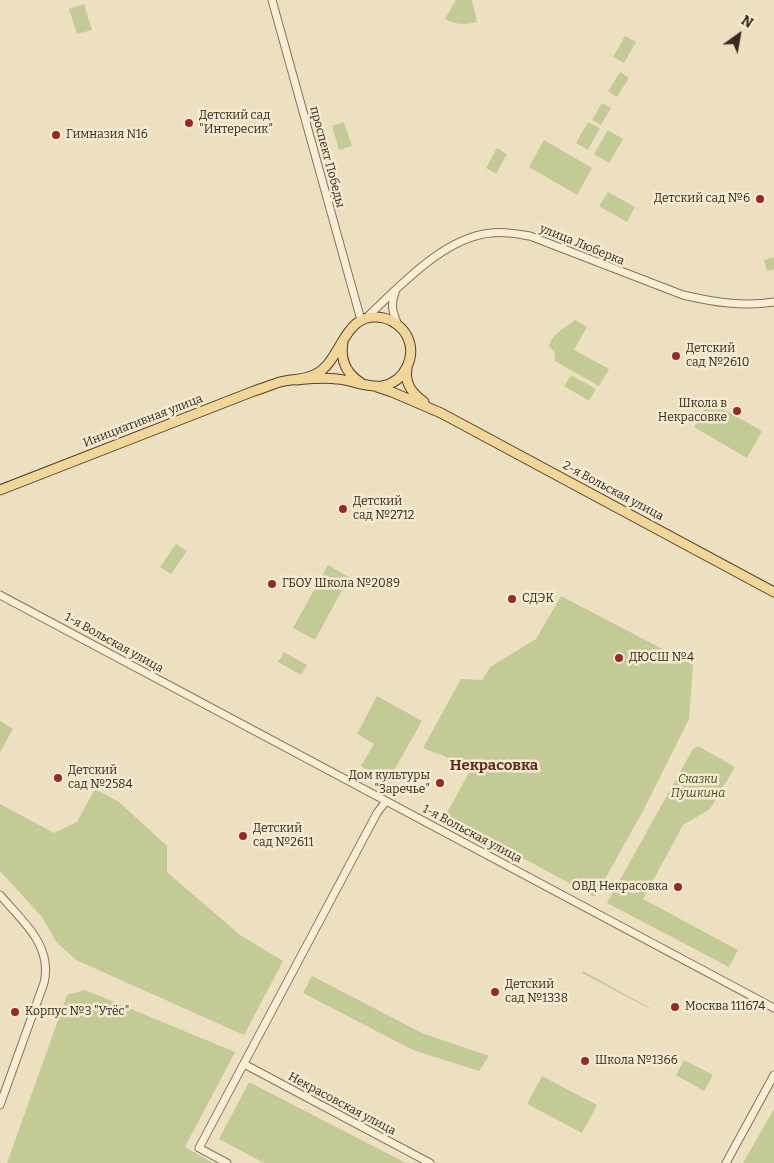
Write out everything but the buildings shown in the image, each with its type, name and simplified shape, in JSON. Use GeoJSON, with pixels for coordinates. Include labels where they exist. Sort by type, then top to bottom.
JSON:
{"type":"FeatureCollection","features":[{"type":"Feature","properties":{"kind":"main road"},"geometry":{"type":"LineString","coordinates":[[363,319],[383,317],[398,325],[405,332],[411,349],[407,367]]}},
{"type":"Feature","properties":{"kind":"main road","name":"Инициативная улица"},"geometry":{"type":"LineString","coordinates":[[0,490],[239,396],[280,382],[308,378],[321,371],[350,328],[363,319]]}},
{"type":"Feature","properties":{"kind":"main road"},"geometry":{"type":"LineString","coordinates":[[346,334],[341,350],[342,360],[346,370],[362,384]]}},
{"type":"Feature","properties":{"kind":"main road","name":"Инициативная улица"},"geometry":{"type":"LineString","coordinates":[[296,380],[338,379],[372,386],[390,384],[398,379],[407,367]]}},
{"type":"Feature","properties":{"kind":"main road","name":"2-я Вольская улица"},"geometry":{"type":"LineString","coordinates":[[407,367],[406,378],[410,389],[421,400],[441,413]]}},
{"type":"Feature","properties":{"kind":"main road","name":"2-я Вольская улица"},"geometry":{"type":"LineString","coordinates":[[372,386],[400,395],[441,413],[774,592]]}},
{"type":"Feature","properties":{"kind":"street","name":"проспект Победы"},"geometry":{"type":"LineString","coordinates":[[272,0],[363,319]]}},
{"type":"Feature","properties":{"kind":"street","name":"улица Люберка"},"geometry":{"type":"LineString","coordinates":[[363,319],[443,250],[474,236],[492,232],[530,236],[683,295],[731,304],[760,305],[774,302]]}},
{"type":"Feature","properties":{"kind":"street"},"geometry":{"type":"LineString","coordinates":[[396,290],[391,302],[398,325]]}},
{"type":"Feature","properties":{"kind":"street","name":"1-я Вольская улица"},"geometry":{"type":"LineString","coordinates":[[0,594],[774,1008]]}},
{"type":"Feature","properties":{"kind":"street"},"geometry":{"type":"LineString","coordinates":[[227,1163],[199,1148],[377,814],[386,801]]}},
{"type":"Feature","properties":{"kind":"street"},"geometry":{"type":"LineString","coordinates":[[0,895],[36,938],[46,958],[47,972],[0,1105]]}},
{"type":"Feature","properties":{"kind":"street","name":"Некрасовская улица"},"geometry":{"type":"LineString","coordinates":[[244,1064],[430,1163]]}},
{"type":"Feature","properties":{"kind":"street"},"geometry":{"type":"LineString","coordinates":[[726,1163],[774,1075]]}},
{"type":"Feature","properties":{"kind":"green space"},"geometry":{"type":"Polygon","coordinates":[[[456,0],[472,0],[477,22],[461,24],[445,19],[456,0]]]}},
{"type":"Feature","properties":{"kind":"green space"},"geometry":{"type":"Polygon","coordinates":[[[84,4],[92,30],[77,34],[69,9],[84,4]]]}},
{"type":"Feature","properties":{"kind":"green space"},"geometry":{"type":"Polygon","coordinates":[[[625,36],[636,42],[624,63],[613,57],[625,36]]]}},
{"type":"Feature","properties":{"kind":"green space"},"geometry":{"type":"Polygon","coordinates":[[[620,72],[629,78],[617,97],[608,91],[620,72]]]}},
{"type":"Feature","properties":{"kind":"green space"},"geometry":{"type":"Polygon","coordinates":[[[602,103],[611,108],[601,125],[592,120],[602,103]]]}},
{"type":"Feature","properties":{"kind":"green space"},"geometry":{"type":"Polygon","coordinates":[[[344,122],[352,146],[339,150],[332,126],[344,122]]]}},
{"type":"Feature","properties":{"kind":"green space"},"geometry":{"type":"Polygon","coordinates":[[[588,122],[600,128],[588,150],[576,143],[588,122]]]}},
{"type":"Feature","properties":{"kind":"green space"},"geometry":{"type":"Polygon","coordinates":[[[608,130],[623,139],[609,163],[594,154],[608,130]]]}},
{"type":"Feature","properties":{"kind":"green space"},"geometry":{"type":"Polygon","coordinates":[[[544,140],[592,168],[577,195],[529,167],[544,140]]]}},
{"type":"Feature","properties":{"kind":"green space"},"geometry":{"type":"Polygon","coordinates":[[[497,148],[507,154],[496,174],[486,168],[497,148]]]}},
{"type":"Feature","properties":{"kind":"green space"},"geometry":{"type":"Polygon","coordinates":[[[608,192],[635,207],[627,222],[599,206],[608,192]]]}},
{"type":"Feature","properties":{"kind":"green space"},"geometry":{"type":"Polygon","coordinates":[[[774,257],[774,269],[767,271],[764,260],[774,257]]]}},
{"type":"Feature","properties":{"kind":"green space"},"geometry":{"type":"Polygon","coordinates":[[[575,320],[587,327],[574,350],[609,369],[599,386],[555,361],[555,354],[549,345],[557,334],[575,320]]]}},
{"type":"Feature","properties":{"kind":"green space"},"geometry":{"type":"Polygon","coordinates":[[[571,375],[596,389],[589,401],[564,386],[571,375]]]}},
{"type":"Feature","properties":{"kind":"green space"},"geometry":{"type":"Polygon","coordinates":[[[709,401],[762,431],[747,458],[694,427],[709,401]]]}},
{"type":"Feature","properties":{"kind":"green space"},"geometry":{"type":"Polygon","coordinates":[[[176,544],[187,551],[171,574],[160,567],[176,544]]]}},
{"type":"Feature","properties":{"kind":"green space"},"geometry":{"type":"Polygon","coordinates":[[[328,565],[349,577],[315,640],[293,628],[328,565]]]}},
{"type":"Feature","properties":{"kind":"green space"},"geometry":{"type":"Polygon","coordinates":[[[561,596],[693,665],[689,719],[644,809],[595,897],[445,816],[470,771],[444,756],[423,748],[461,679],[482,680],[490,667],[536,639],[561,596]]]}},
{"type":"Feature","properties":{"kind":"green space"},"geometry":{"type":"Polygon","coordinates":[[[284,652],[307,665],[301,675],[278,662],[284,652]]]}},
{"type":"Feature","properties":{"kind":"green space"},"geometry":{"type":"Polygon","coordinates":[[[377,696],[422,721],[388,781],[361,766],[374,744],[357,734],[377,696]]]}},
{"type":"Feature","properties":{"kind":"green space"},"geometry":{"type":"Polygon","coordinates":[[[0,721],[13,729],[0,752],[0,721]]]}},
{"type":"Feature","properties":{"kind":"green space","name":"Сказки Пушкина"},"geometry":{"type":"Polygon","coordinates":[[[698,746],[735,767],[710,809],[683,825],[643,899],[738,950],[729,967],[607,903],[693,749],[698,746]]]}},
{"type":"Feature","properties":{"kind":"green space"},"geometry":{"type":"Polygon","coordinates":[[[95,789],[119,802],[167,846],[167,872],[240,935],[283,961],[244,1035],[76,960],[57,943],[42,917],[0,871],[0,804],[54,833],[77,822],[95,789]]]}},
{"type":"Feature","properties":{"kind":"green space"},"geometry":{"type":"Polygon","coordinates":[[[583,971],[650,1008],[650,1009],[582,973],[583,971]]]}},
{"type":"Feature","properties":{"kind":"green space"},"geometry":{"type":"Polygon","coordinates":[[[312,976],[422,1033],[489,1056],[479,1071],[413,1050],[303,993],[312,976]]]}},
{"type":"Feature","properties":{"kind":"green space"},"geometry":{"type":"Polygon","coordinates":[[[85,990],[235,1052],[185,1147],[213,1163],[7,1163],[67,995],[85,990]]]}},
{"type":"Feature","properties":{"kind":"green space"},"geometry":{"type":"Polygon","coordinates":[[[684,1060],[713,1075],[704,1091],[676,1075],[684,1060]]]}},
{"type":"Feature","properties":{"kind":"green space"},"geometry":{"type":"Polygon","coordinates":[[[542,1076],[597,1105],[582,1133],[527,1104],[542,1076]]]}},
{"type":"Feature","properties":{"kind":"green space"},"geometry":{"type":"Polygon","coordinates":[[[249,1082],[406,1163],[264,1163],[219,1139],[249,1082]]]}},
{"type":"Feature","properties":{"kind":"green space"},"geometry":{"type":"Polygon","coordinates":[[[774,1109],[774,1163],[743,1163],[774,1109]]]}},
{"type":"Feature","properties":{"kind":"place","name":"Детский сад \"Интересик\""},"geometry":{"type":"Point","coordinates":[189,123]}},
{"type":"Feature","properties":{"kind":"place","name":"Гимназия N16"},"geometry":{"type":"Point","coordinates":[56,135]}},
{"type":"Feature","properties":{"kind":"place","name":"Детский сад №6"},"geometry":{"type":"Point","coordinates":[760,199]}},
{"type":"Feature","properties":{"kind":"place","name":"Детский сад №2610"},"geometry":{"type":"Point","coordinates":[676,356]}},
{"type":"Feature","properties":{"kind":"place","name":"Школа в Некрасовке"},"geometry":{"type":"Point","coordinates":[737,411]}},
{"type":"Feature","properties":{"kind":"place","name":"Детский сад №2712"},"geometry":{"type":"Point","coordinates":[343,509]}},
{"type":"Feature","properties":{"kind":"place","name":"ГБОУ Школа №2089"},"geometry":{"type":"Point","coordinates":[272,584]}},
{"type":"Feature","properties":{"kind":"place","name":"СДЭК"},"geometry":{"type":"Point","coordinates":[512,599]}},
{"type":"Feature","properties":{"kind":"place","name":"ДЮСШ №4"},"geometry":{"type":"Point","coordinates":[619,658]}},
{"type":"Feature","properties":{"kind":"place","name":"Детский сад №2584"},"geometry":{"type":"Point","coordinates":[58,778]}},
{"type":"Feature","properties":{"kind":"place","name":"Дом культуры \"Заречье\""},"geometry":{"type":"Point","coordinates":[440,783]}},
{"type":"Feature","properties":{"kind":"place","name":"Детский сад №2611"},"geometry":{"type":"Point","coordinates":[243,836]}},
{"type":"Feature","properties":{"kind":"place","name":"ОВД Некрасовка"},"geometry":{"type":"Point","coordinates":[678,887]}},
{"type":"Feature","properties":{"kind":"place","name":"Детский сад №1338"},"geometry":{"type":"Point","coordinates":[495,992]}},
{"type":"Feature","properties":{"kind":"place","name":"Москва 111674"},"geometry":{"type":"Point","coordinates":[675,1007]}},
{"type":"Feature","properties":{"kind":"place","name":"Корпус №3 \"Утёс\""},"geometry":{"type":"Point","coordinates":[15,1012]}},
{"type":"Feature","properties":{"kind":"place","name":"Школа №1366"},"geometry":{"type":"Point","coordinates":[585,1061]}},
{"type":"Feature","properties":{"kind":"district","name":"Некрасовка"},"geometry":{"type":"Point","coordinates":[494,766]}}]}
